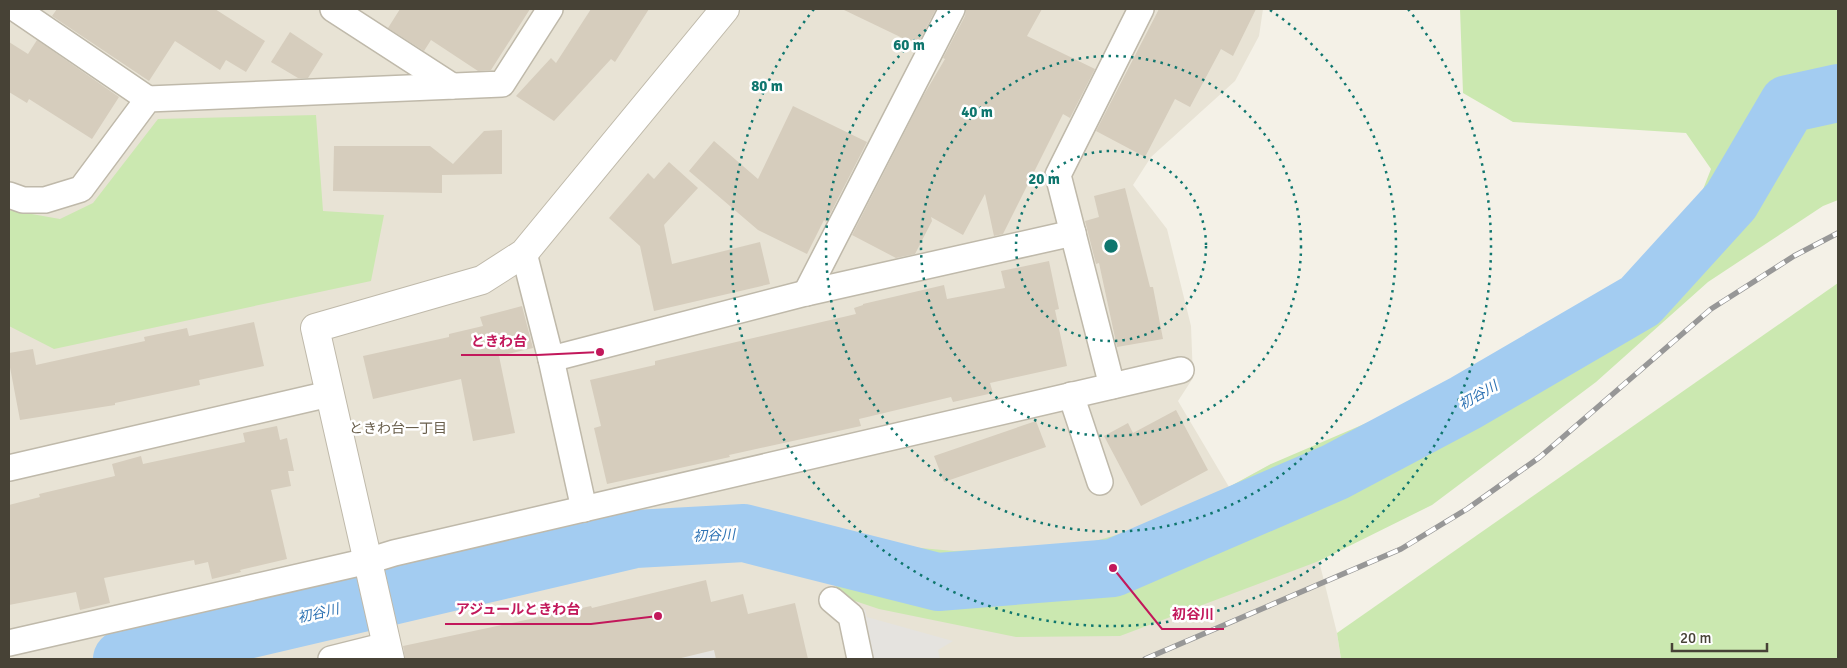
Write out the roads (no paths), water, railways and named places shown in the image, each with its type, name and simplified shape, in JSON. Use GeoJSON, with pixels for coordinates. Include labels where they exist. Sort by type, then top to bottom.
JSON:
{"type":"FeatureCollection","features":[{"type":"Feature","properties":{"kind":"street"},"geometry":{"type":"LineString","coordinates":[[16,9],[148,99],[502,84],[550,9]]}},
{"type":"Feature","properties":{"kind":"street"},"geometry":{"type":"LineString","coordinates":[[333,9],[452,86]]}},
{"type":"Feature","properties":{"kind":"street"},"geometry":{"type":"LineString","coordinates":[[330,659],[388,652],[315,328],[482,280],[524,253],[725,9]]}},
{"type":"Feature","properties":{"kind":"street"},"geometry":{"type":"LineString","coordinates":[[806,293],[952,9]]}},
{"type":"Feature","properties":{"kind":"street"},"geometry":{"type":"LineString","coordinates":[[1112,386],[1058,175],[1141,9]]}},
{"type":"Feature","properties":{"kind":"street"},"geometry":{"type":"LineString","coordinates":[[9,195],[23,200],[45,200],[81,189],[148,99]]}},
{"type":"Feature","properties":{"kind":"street"},"geometry":{"type":"LineString","coordinates":[[551,359],[806,293],[1073,233]]}},
{"type":"Feature","properties":{"kind":"street"},"geometry":{"type":"LineString","coordinates":[[524,253],[551,359],[584,509]]}},
{"type":"Feature","properties":{"kind":"street"},"geometry":{"type":"LineString","coordinates":[[9,643],[368,561],[394,553],[1181,370]]}},
{"type":"Feature","properties":{"kind":"street"},"geometry":{"type":"LineString","coordinates":[[9,468],[329,394]]}},
{"type":"Feature","properties":{"kind":"street"},"geometry":{"type":"LineString","coordinates":[[1071,396],[1100,482]]}},
{"type":"Feature","properties":{"kind":"street"},"geometry":{"type":"LineString","coordinates":[[832,600],[851,616],[860,659]]}},
{"type":"Feature","properties":{"kind":"waterway","name":"初谷川"},"geometry":{"type":"LineString","coordinates":[[122,659],[635,539],[744,533],[938,582],[1113,568],[1335,472],[1465,403],[1640,301],[1731,201],[1788,104],[1838,93]]}},
{"type":"Feature","properties":{"kind":"railway"},"geometry":{"type":"LineString","coordinates":[[1145,659],[1401,549],[1467,509],[1540,457],[1711,309],[1794,256],[1838,233]]}},
{"type":"Feature","properties":{"kind":"place","name":"ときわ台"},"geometry":{"type":"Point","coordinates":[600,352]}},
{"type":"Feature","properties":{"kind":"place","name":"初谷川"},"geometry":{"type":"Point","coordinates":[1113,568]}},
{"type":"Feature","properties":{"kind":"place","name":"アジュールときわ台"},"geometry":{"type":"Point","coordinates":[658,616]}},
{"type":"Feature","properties":{"kind":"district","name":"ときわ台一丁目"},"geometry":{"type":"Point","coordinates":[398,428]}}]}
